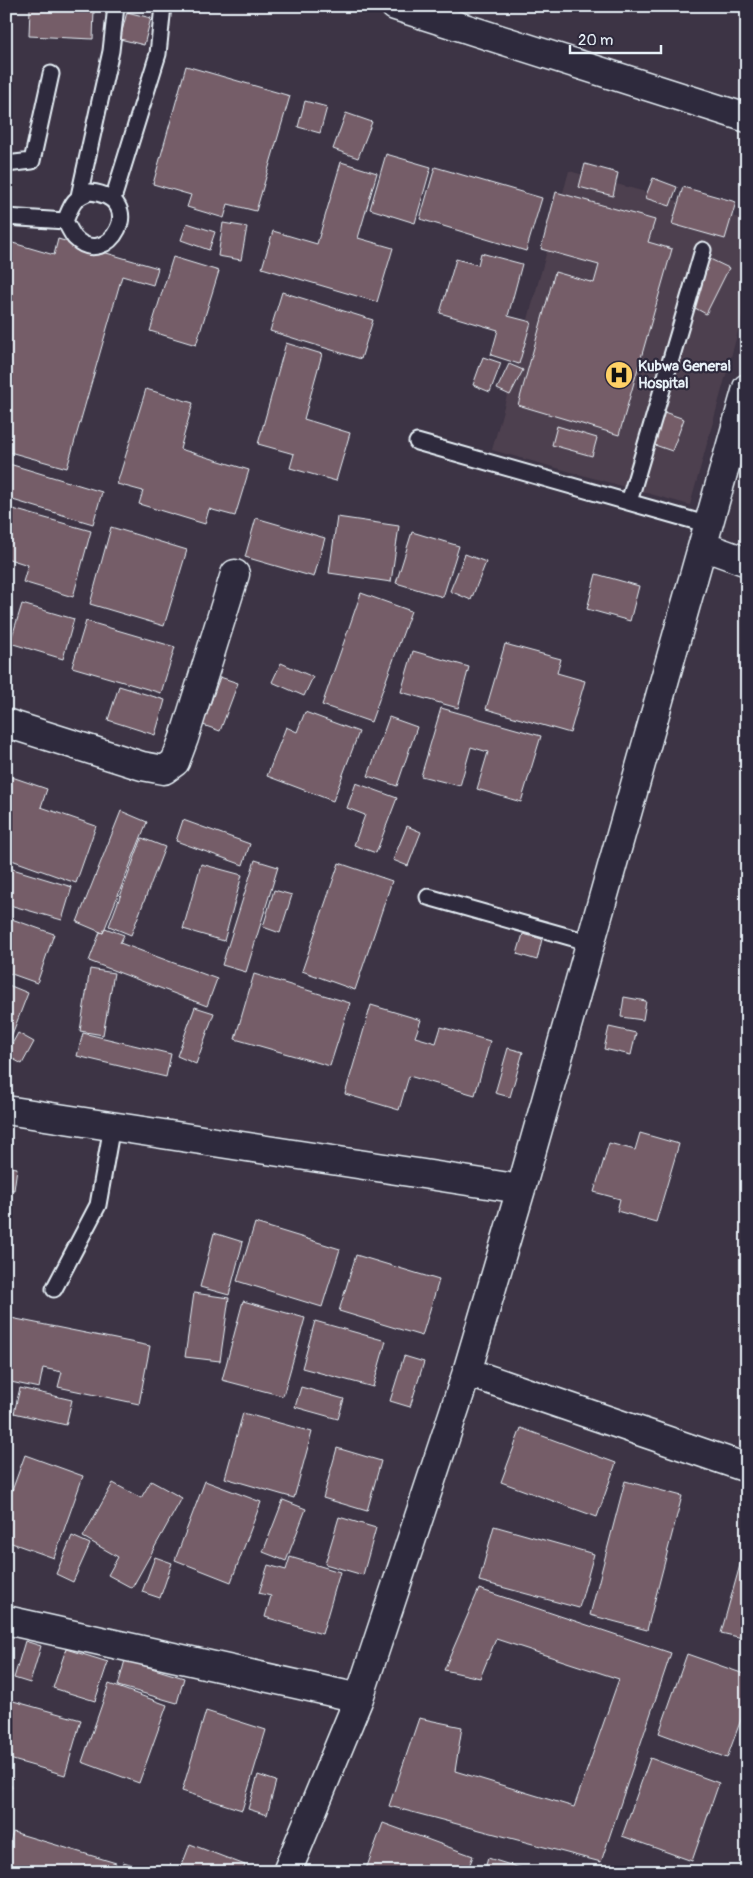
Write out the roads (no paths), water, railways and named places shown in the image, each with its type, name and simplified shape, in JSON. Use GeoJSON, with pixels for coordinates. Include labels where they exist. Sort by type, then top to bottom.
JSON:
{"type":"FeatureCollection","features":[{"type":"Feature","properties":{"kind":"street"},"geometry":{"type":"LineString","coordinates":[[395,6],[747,118]]}},
{"type":"Feature","properties":{"kind":"street"},"geometry":{"type":"LineString","coordinates":[[287,1872],[359,1698],[467,1372],[591,943],[747,388]]}},
{"type":"Feature","properties":{"kind":"street"},"geometry":{"type":"LineString","coordinates":[[706,536],[747,562]]}},
{"type":"Feature","properties":{"kind":"street"},"geometry":{"type":"LineString","coordinates":[[6,723],[142,766],[164,770],[175,762],[184,738],[235,574]]}},
{"type":"Feature","properties":{"kind":"street"},"geometry":{"type":"LineString","coordinates":[[6,1110],[521,1189]]}},
{"type":"Feature","properties":{"kind":"street"},"geometry":{"type":"LineString","coordinates":[[467,1372],[747,1468]]}},
{"type":"Feature","properties":{"kind":"street"},"geometry":{"type":"LineString","coordinates":[[6,1620],[359,1698]]}},
{"type":"Feature","properties":{"kind":"lane"},"geometry":{"type":"LineString","coordinates":[[79,196],[111,51],[116,6]]}},
{"type":"Feature","properties":{"kind":"lane"},"geometry":{"type":"LineString","coordinates":[[112,199],[158,54],[163,6]]}},
{"type":"Feature","properties":{"kind":"lane"},"geometry":{"type":"LineString","coordinates":[[6,164],[32,161],[52,74]]}},
{"type":"Feature","properties":{"kind":"lane"},"geometry":{"type":"LineString","coordinates":[[90,192],[102,193],[112,199],[119,209],[121,220],[118,232],[109,241],[98,245],[86,244],[76,238],[65,221],[71,205],[79,196],[90,192]]}},
{"type":"Feature","properties":{"kind":"lane"},"geometry":{"type":"LineString","coordinates":[[6,217],[65,221]]}},
{"type":"Feature","properties":{"kind":"lane"},"geometry":{"type":"LineString","coordinates":[[629,502],[703,250]]}},
{"type":"Feature","properties":{"kind":"lane"},"geometry":{"type":"LineString","coordinates":[[417,442],[629,502],[706,536]]}},
{"type":"Feature","properties":{"kind":"lane"},"geometry":{"type":"LineString","coordinates":[[428,897],[591,943]]}},
{"type":"Feature","properties":{"kind":"lane"},"geometry":{"type":"LineString","coordinates":[[54,1289],[98,1205],[112,1126]]}},
{"type":"Feature","properties":{"kind":"place","name":"Kubwa General Hospital"},"geometry":{"type":"Point","coordinates":[619,375]}}]}
